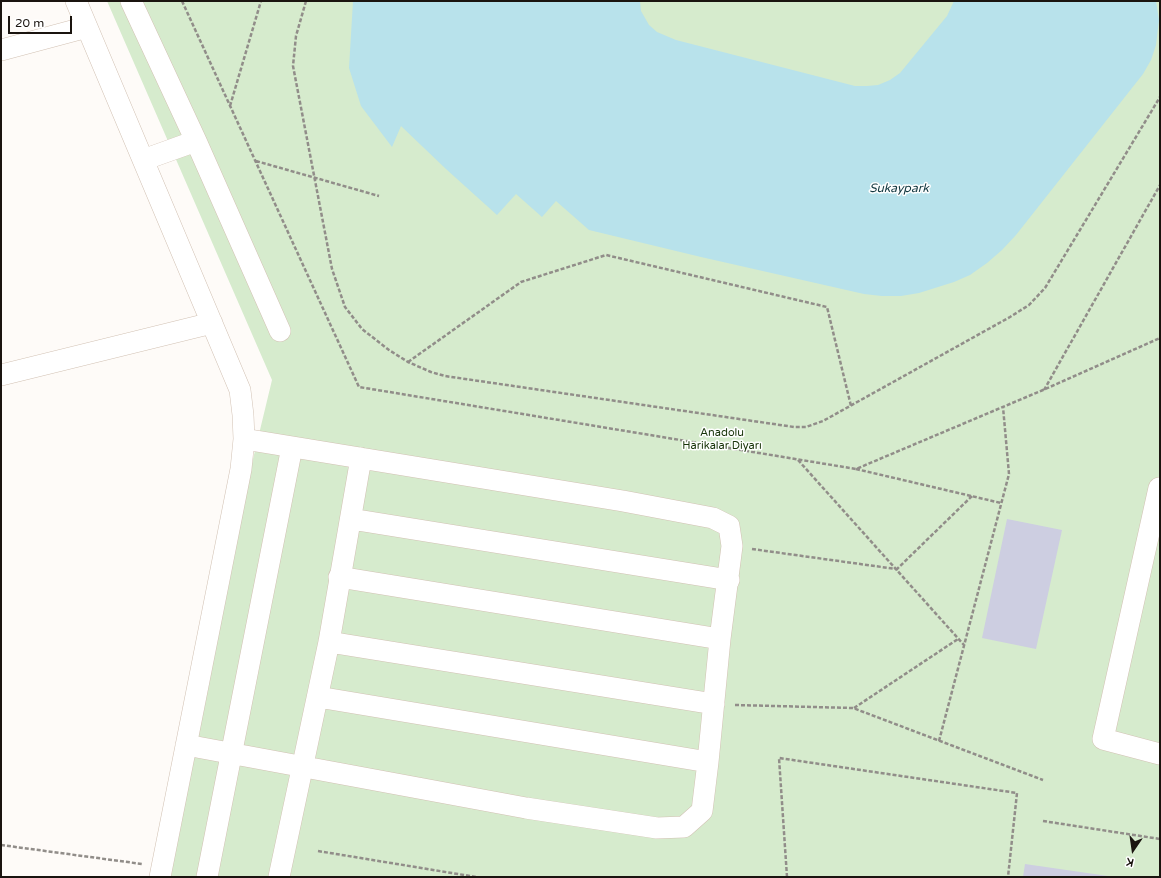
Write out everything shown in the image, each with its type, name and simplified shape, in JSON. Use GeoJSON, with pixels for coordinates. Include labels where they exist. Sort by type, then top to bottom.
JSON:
{"type":"FeatureCollection","features":[{"type":"Feature","properties":{"kind":"street"},"geometry":{"type":"LineString","coordinates":[[76,1],[240,390],[243,415],[244,439],[236,498],[161,872]]}},
{"type":"Feature","properties":{"kind":"street"},"geometry":{"type":"LineString","coordinates":[[131,1],[196,141],[280,331]]}},
{"type":"Feature","properties":{"kind":"street"},"geometry":{"type":"LineString","coordinates":[[1,50],[87,27]]}},
{"type":"Feature","properties":{"kind":"street"},"geometry":{"type":"LineString","coordinates":[[143,160],[196,141]]}},
{"type":"Feature","properties":{"kind":"street"},"geometry":{"type":"LineString","coordinates":[[1,375],[212,323]]}},
{"type":"Feature","properties":{"kind":"street"},"geometry":{"type":"LineString","coordinates":[[186,745],[526,808],[657,828],[684,828],[702,811],[720,639],[729,580],[732,546],[728,526],[713,518],[623,501],[244,439]]}},
{"type":"Feature","properties":{"kind":"street"},"geometry":{"type":"LineString","coordinates":[[207,877],[292,447]]}},
{"type":"Feature","properties":{"kind":"street"},"geometry":{"type":"LineString","coordinates":[[279,877],[329,642],[361,458]]}},
{"type":"Feature","properties":{"kind":"street"},"geometry":{"type":"LineString","coordinates":[[1159,488],[1103,739],[1160,754]]}},
{"type":"Feature","properties":{"kind":"street"},"geometry":{"type":"LineString","coordinates":[[351,519],[729,580]]}},
{"type":"Feature","properties":{"kind":"street"},"geometry":{"type":"LineString","coordinates":[[340,577],[720,639]]}},
{"type":"Feature","properties":{"kind":"street"},"geometry":{"type":"LineString","coordinates":[[329,642],[714,704]]}},
{"type":"Feature","properties":{"kind":"street"},"geometry":{"type":"LineString","coordinates":[[318,697],[708,762]]}},
{"type":"Feature","properties":{"kind":"path"},"geometry":{"type":"LineString","coordinates":[[182,1],[359,387],[856,469],[1001,503]]}},
{"type":"Feature","properties":{"kind":"path"},"geometry":{"type":"LineString","coordinates":[[230,106],[261,1]]}},
{"type":"Feature","properties":{"kind":"path"},"geometry":{"type":"LineString","coordinates":[[306,1],[296,36],[293,66],[332,269],[345,307],[362,329],[389,350],[408,362],[431,372],[445,376],[794,427],[814,425],[851,406],[1020,311],[1037,297],[1049,282],[1160,97]]}},
{"type":"Feature","properties":{"kind":"path"},"geometry":{"type":"LineString","coordinates":[[256,161],[379,196]]}},
{"type":"Feature","properties":{"kind":"path"},"geometry":{"type":"LineString","coordinates":[[1043,390],[1160,185]]}},
{"type":"Feature","properties":{"kind":"path"},"geometry":{"type":"LineString","coordinates":[[408,362],[521,282],[606,255],[827,307],[851,406]]}},
{"type":"Feature","properties":{"kind":"path"},"geometry":{"type":"LineString","coordinates":[[856,469],[1043,390],[1160,338]]}},
{"type":"Feature","properties":{"kind":"path"},"geometry":{"type":"LineString","coordinates":[[939,740],[1009,474],[1003,407]]}},
{"type":"Feature","properties":{"kind":"path"},"geometry":{"type":"LineString","coordinates":[[798,460],[964,645]]}},
{"type":"Feature","properties":{"kind":"path"},"geometry":{"type":"LineString","coordinates":[[896,570],[972,496]]}},
{"type":"Feature","properties":{"kind":"path"},"geometry":{"type":"LineString","coordinates":[[732,546],[896,570]]}},
{"type":"Feature","properties":{"kind":"path"},"geometry":{"type":"LineString","coordinates":[[854,708],[958,639]]}},
{"type":"Feature","properties":{"kind":"path"},"geometry":{"type":"LineString","coordinates":[[714,704],[854,708],[1043,780]]}},
{"type":"Feature","properties":{"kind":"path"},"geometry":{"type":"LineString","coordinates":[[787,877],[779,758],[1017,793],[1008,877]]}},
{"type":"Feature","properties":{"kind":"path"},"geometry":{"type":"LineString","coordinates":[[1043,821],[1160,839]]}},
{"type":"Feature","properties":{"kind":"path"},"geometry":{"type":"LineString","coordinates":[[1,845],[161,872]]}},
{"type":"Feature","properties":{"kind":"path"},"geometry":{"type":"LineString","coordinates":[[318,851],[476,877]]}},
{"type":"Feature","properties":{"kind":"green space","name":"Anadolu Harikalar Diyarı"},"geometry":{"type":"Polygon","coordinates":[[[107,1],[1160,1],[1160,877],[160,877],[210,638],[272,380],[107,1]]]}},
{"type":"Feature","properties":{"kind":"water","name":"Sukaypark"},"geometry":{"type":"Polygon","coordinates":[[[353,1],[640,1],[641,11],[649,25],[657,32],[676,40],[855,86],[878,85],[890,80],[900,73],[947,16],[954,1],[1156,1],[1159,20],[1156,45],[1151,60],[1143,74],[1016,235],[1002,250],[970,275],[954,282],[919,293],[901,296],[882,296],[864,294],[589,230],[556,201],[542,217],[516,194],[497,215],[401,126],[392,147],[361,106],[349,68],[353,1]]]}},
{"type":"Feature","properties":{"kind":"building"},"geometry":{"type":"Polygon","coordinates":[[[1007,519],[1062,530],[1036,649],[982,638],[1007,519]]]}},
{"type":"Feature","properties":{"kind":"building"},"geometry":{"type":"Polygon","coordinates":[[[1025,864],[1108,876],[1108,877],[1023,877],[1025,864]]]}}]}
